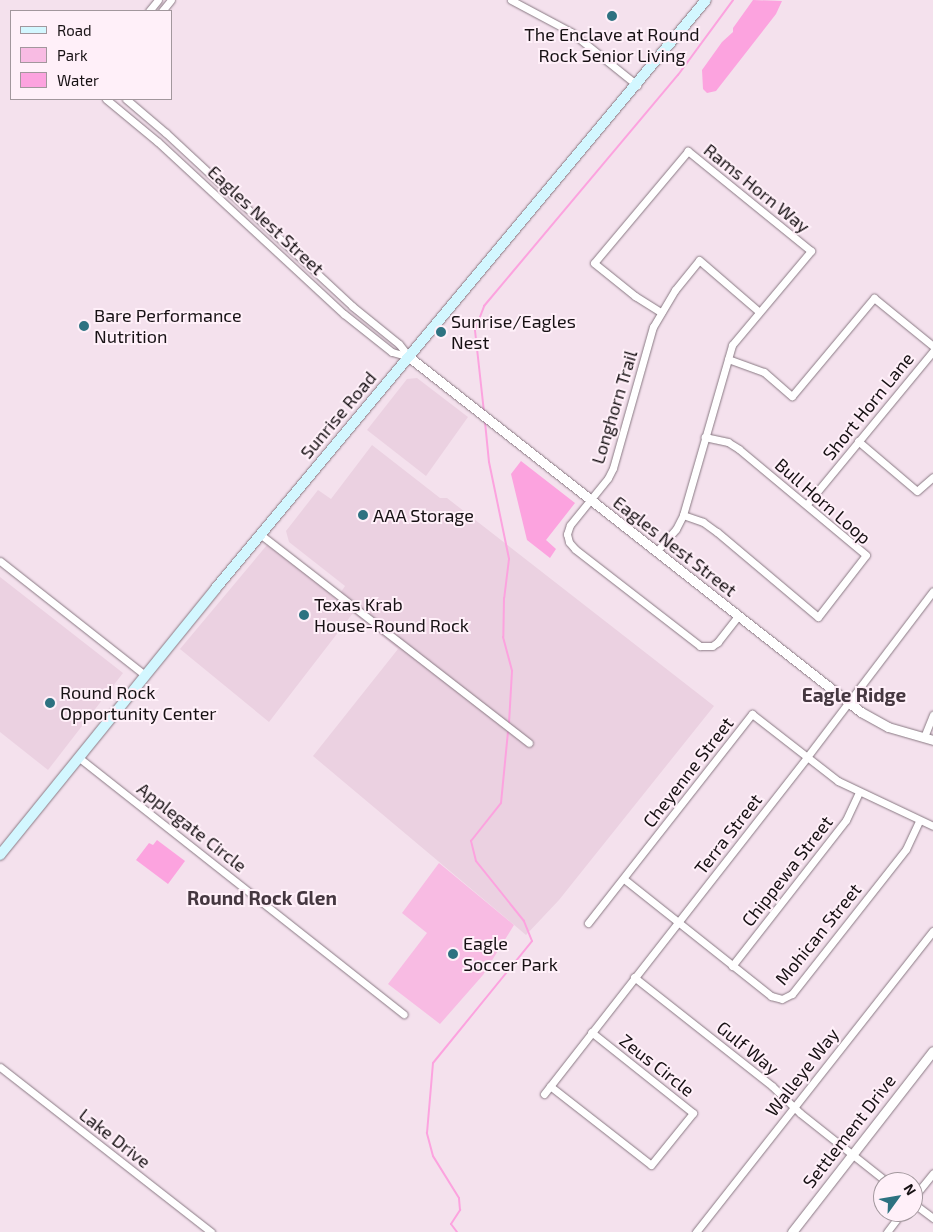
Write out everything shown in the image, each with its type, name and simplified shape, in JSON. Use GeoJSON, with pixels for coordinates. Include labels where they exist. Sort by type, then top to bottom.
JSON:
{"type":"FeatureCollection","features":[{"type":"Feature","properties":{"kind":"main road","name":"Sunrise Road"},"geometry":{"type":"LineString","coordinates":[[0,855],[145,674],[706,0]]}},
{"type":"Feature","properties":{"kind":"street"},"geometry":{"type":"LineString","coordinates":[[150,10],[158,0]]}},
{"type":"Feature","properties":{"kind":"street"},"geometry":{"type":"LineString","coordinates":[[163,10],[171,0]]}},
{"type":"Feature","properties":{"kind":"street"},"geometry":{"type":"LineString","coordinates":[[511,0],[571,32],[637,85]]}},
{"type":"Feature","properties":{"kind":"street","name":"Eagles Nest Street"},"geometry":{"type":"LineString","coordinates":[[107,100],[158,142],[344,314],[392,352],[409,358],[847,702],[879,723],[928,738]]}},
{"type":"Feature","properties":{"kind":"street","name":"Eagles Nest Street"},"geometry":{"type":"LineString","coordinates":[[127,100],[166,133],[352,306],[400,344],[409,358]]}},
{"type":"Feature","properties":{"kind":"street","name":"Rams Horn Way"},"geometry":{"type":"LineString","coordinates":[[656,552],[676,529],[683,515],[732,345],[758,311],[811,251],[688,151],[594,263],[635,296],[661,312]]}},
{"type":"Feature","properties":{"kind":"street","name":"Longhorn Trail"},"geometry":{"type":"LineString","coordinates":[[738,616],[718,642],[712,646],[700,646],[575,549],[567,539],[568,530],[608,478],[617,457],[653,327],[661,312],[699,260],[758,311]]}},
{"type":"Feature","properties":{"kind":"street"},"geometry":{"type":"LineString","coordinates":[[728,359],[764,372],[792,396],[874,298],[933,346]]}},
{"type":"Feature","properties":{"kind":"street","name":"Short Horn Lane"},"geometry":{"type":"LineString","coordinates":[[807,504],[933,351]]}},
{"type":"Feature","properties":{"kind":"street","name":"Bull Horn Loop"},"geometry":{"type":"LineString","coordinates":[[683,515],[703,522],[717,532],[818,617],[866,555],[739,449],[728,442],[705,437]]}},
{"type":"Feature","properties":{"kind":"street"},"geometry":{"type":"LineString","coordinates":[[858,441],[918,491],[933,478]]}},
{"type":"Feature","properties":{"kind":"street"},"geometry":{"type":"LineString","coordinates":[[261,535],[529,743]]}},
{"type":"Feature","properties":{"kind":"street"},"geometry":{"type":"LineString","coordinates":[[0,561],[145,674]]}},
{"type":"Feature","properties":{"kind":"street","name":"Terra Street"},"geometry":{"type":"LineString","coordinates":[[544,1094],[807,757],[933,591]]}},
{"type":"Feature","properties":{"kind":"street","name":"Cheyenne Street"},"geometry":{"type":"LineString","coordinates":[[588,923],[752,714],[825,773],[859,792],[933,826]]}},
{"type":"Feature","properties":{"kind":"street"},"geometry":{"type":"LineString","coordinates":[[928,738],[933,715]]}},
{"type":"Feature","properties":{"kind":"street","name":"Applegate Circle"},"geometry":{"type":"LineString","coordinates":[[78,757],[404,1014]]}},
{"type":"Feature","properties":{"kind":"street","name":"Chippewa Street"},"geometry":{"type":"LineString","coordinates":[[732,966],[846,820],[859,792]]}},
{"type":"Feature","properties":{"kind":"street","name":"Mohican Street"},"geometry":{"type":"LineString","coordinates":[[624,879],[732,966],[776,998],[782,999],[792,994],[906,849],[919,820]]}},
{"type":"Feature","properties":{"kind":"street","name":"Walleye Way"},"geometry":{"type":"LineString","coordinates":[[696,1232],[933,932]]}},
{"type":"Feature","properties":{"kind":"street","name":"Gulf Way"},"geometry":{"type":"LineString","coordinates":[[634,977],[772,1086],[794,1107],[874,1172]]}},
{"type":"Feature","properties":{"kind":"street","name":"Zeus Circle"},"geometry":{"type":"LineString","coordinates":[[550,1086],[651,1165],[694,1113],[591,1032]]}},
{"type":"Feature","properties":{"kind":"street","name":"Settlement Drive"},"geometry":{"type":"LineString","coordinates":[[792,1232],[933,1051]]}},
{"type":"Feature","properties":{"kind":"street","name":"Lake Drive"},"geometry":{"type":"LineString","coordinates":[[0,1068],[212,1232]]}},
{"type":"Feature","properties":{"kind":"street"},"geometry":{"type":"LineString","coordinates":[[923,1186],[933,1173]]}},
{"type":"Feature","properties":{"kind":"street"},"geometry":{"type":"LineString","coordinates":[[923,1210],[933,1218]]}},
{"type":"Feature","properties":{"kind":"shaded area"},"geometry":{"type":"Polygon","coordinates":[[[417,378],[468,417],[426,476],[367,430],[407,379],[417,378]]]}},
{"type":"Feature","properties":{"kind":"shaded area"},"geometry":{"type":"Polygon","coordinates":[[[372,445],[440,498],[447,498],[714,706],[559,900],[526,935],[313,756],[398,649],[353,613],[269,722],[180,649],[267,545],[337,598],[345,586],[289,542],[286,531],[318,490],[331,499],[372,445]]]}},
{"type":"Feature","properties":{"kind":"shaded area","name":"Round Rock Opportunity Center"},"geometry":{"type":"Polygon","coordinates":[[[0,577],[123,673],[48,770],[0,732],[0,577]]]}},
{"type":"Feature","properties":{"kind":"green space","name":"Eagle Soccer Park"},"geometry":{"type":"Polygon","coordinates":[[[439,863],[514,925],[483,975],[440,1024],[388,984],[427,933],[402,913],[439,863]]]}},
{"type":"Feature","properties":{"kind":"water"},"geometry":{"type":"Polygon","coordinates":[[[753,0],[782,1],[776,14],[716,91],[707,93],[703,89],[702,70],[722,42],[733,32],[733,28],[753,0]]]}},
{"type":"Feature","properties":{"kind":"water"},"geometry":{"type":"Polygon","coordinates":[[[521,461],[575,503],[546,540],[556,549],[550,558],[527,540],[511,474],[521,461]]]}},
{"type":"Feature","properties":{"kind":"water"},"geometry":{"type":"Polygon","coordinates":[[[157,840],[185,861],[168,884],[136,860],[149,843],[153,845],[157,840]]]}},
{"type":"Feature","properties":{"kind":"waterway"},"geometry":{"type":"LineString","coordinates":[[484,412],[475,330],[484,306],[678,75],[733,0]]}},
{"type":"Feature","properties":{"kind":"waterway"},"geometry":{"type":"LineString","coordinates":[[485,422],[489,462],[509,559],[504,598],[503,637],[512,671],[509,723]]}},
{"type":"Feature","properties":{"kind":"waterway"},"geometry":{"type":"LineString","coordinates":[[457,1232],[451,1224],[460,1210],[459,1198],[433,1156],[427,1133],[433,1063],[532,941],[524,921],[476,861],[471,841],[501,803],[508,731]]}},
{"type":"Feature","properties":{"kind":"place","name":"The Enclave at Round Rock Senior Living"},"geometry":{"type":"Point","coordinates":[612,16]}},
{"type":"Feature","properties":{"kind":"place","name":"Bare Performance Nutrition"},"geometry":{"type":"Point","coordinates":[84,326]}},
{"type":"Feature","properties":{"kind":"place","name":"Sunrise/Eagles Nest"},"geometry":{"type":"Point","coordinates":[441,332]}},
{"type":"Feature","properties":{"kind":"place","name":"AAA Storage"},"geometry":{"type":"Point","coordinates":[363,515]}},
{"type":"Feature","properties":{"kind":"place","name":"Texas Krab House-Round Rock"},"geometry":{"type":"Point","coordinates":[304,615]}},
{"type":"Feature","properties":{"kind":"place","name":"Round Rock Opportunity Center"},"geometry":{"type":"Point","coordinates":[50,703]}},
{"type":"Feature","properties":{"kind":"place","name":"Eagle Soccer Park"},"geometry":{"type":"Point","coordinates":[453,954]}},
{"type":"Feature","properties":{"kind":"district","name":"Eagle Ridge"},"geometry":{"type":"Point","coordinates":[854,695]}},
{"type":"Feature","properties":{"kind":"district","name":"Round Rock Glen"},"geometry":{"type":"Point","coordinates":[262,898]}}]}
